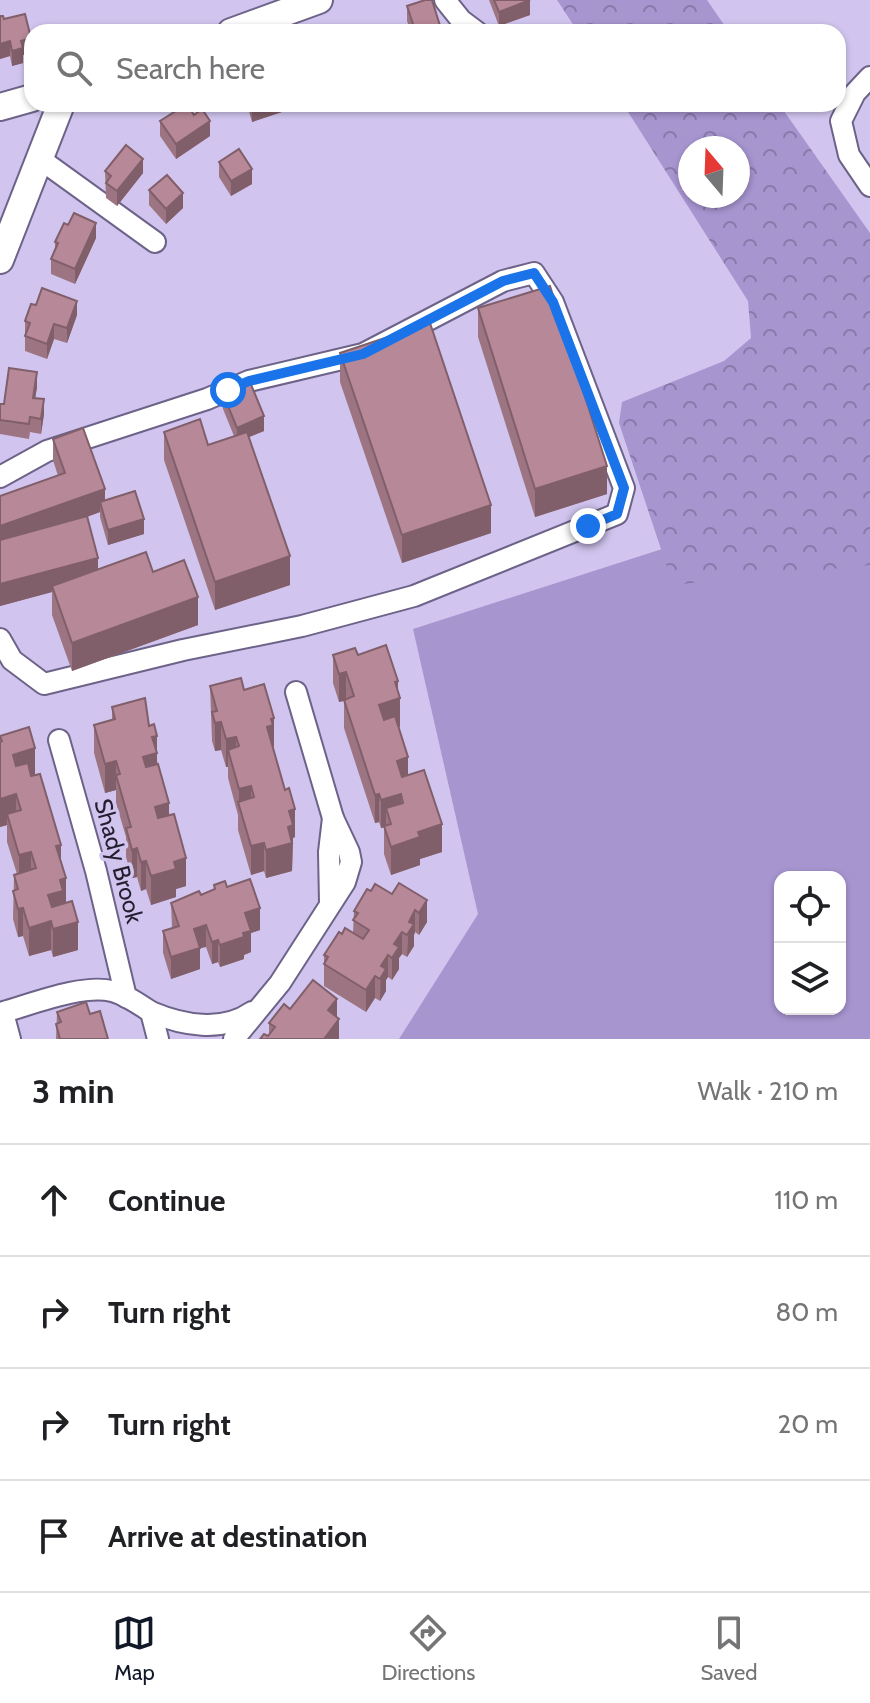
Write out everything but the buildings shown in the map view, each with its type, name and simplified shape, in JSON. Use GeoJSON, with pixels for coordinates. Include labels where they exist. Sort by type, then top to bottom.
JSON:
{"type":"FeatureCollection","features":[{"type":"Feature","properties":{"kind":"main road"},"geometry":{"type":"LineString","coordinates":[[253,24],[319,0]]}},
{"type":"Feature","properties":{"kind":"main road"},"geometry":{"type":"LineString","coordinates":[[0,107],[24,100]]}},
{"type":"Feature","properties":{"kind":"main road"},"geometry":{"type":"LineString","coordinates":[[0,260],[58,112]]}},
{"type":"Feature","properties":{"kind":"street"},"geometry":{"type":"LineString","coordinates":[[445,0],[466,24]]}},
{"type":"Feature","properties":{"kind":"street"},"geometry":{"type":"LineString","coordinates":[[846,111],[855,93],[870,77]]}},
{"type":"Feature","properties":{"kind":"street"},"geometry":{"type":"LineString","coordinates":[[846,112],[841,121],[849,155],[870,186]]}},
{"type":"Feature","properties":{"kind":"street"},"geometry":{"type":"LineString","coordinates":[[40,159],[155,242]]}},
{"type":"Feature","properties":{"kind":"street"},"geometry":{"type":"LineString","coordinates":[[0,477],[47,451],[207,399],[249,381],[363,354],[503,281],[534,273],[553,302],[624,488],[617,514],[414,596],[302,626],[183,650],[44,684],[12,660],[0,639]]}},
{"type":"Feature","properties":{"kind":"street"},"geometry":{"type":"LineString","coordinates":[[234,1039],[265,1002],[321,922],[345,882],[351,862],[346,843],[333,818],[296,692]]}},
{"type":"Feature","properties":{"kind":"street","name":"Shady Brook"},"geometry":{"type":"LineString","coordinates":[[59,740],[96,871],[126,997]]}},
{"type":"Feature","properties":{"kind":"street"},"geometry":{"type":"LineString","coordinates":[[10,1039],[1,1013],[94,990],[111,991],[151,1012],[183,1022],[210,1025],[239,1020],[265,1002]]}},
{"type":"Feature","properties":{"kind":"street"},"geometry":{"type":"LineString","coordinates":[[151,1012],[158,1039]]}},
{"type":"Feature","properties":{"kind":"green space"},"geometry":{"type":"Polygon","coordinates":[[[557,0],[707,0],[724,24],[573,24],[557,0]]]}},
{"type":"Feature","properties":{"kind":"green space"},"geometry":{"type":"Polygon","coordinates":[[[628,112],[785,112],[870,233],[870,565],[673,585],[619,423],[622,402],[724,361],[751,338],[748,301],[689,208],[750,208],[750,136],[678,136],[678,191],[628,112]]]}},
{"type":"Feature","properties":{"kind":"green space"},"geometry":{"type":"Polygon","coordinates":[[[870,522],[870,1039],[399,1039],[478,914],[413,629],[687,541],[870,522]]]}},
{"type":"Feature","properties":{"kind":"route"},"geometry":{"type":"LineString","coordinates":[[228,390],[249,381],[363,354],[503,281],[534,273],[553,302],[624,488],[617,514],[588,526]]}}]}
